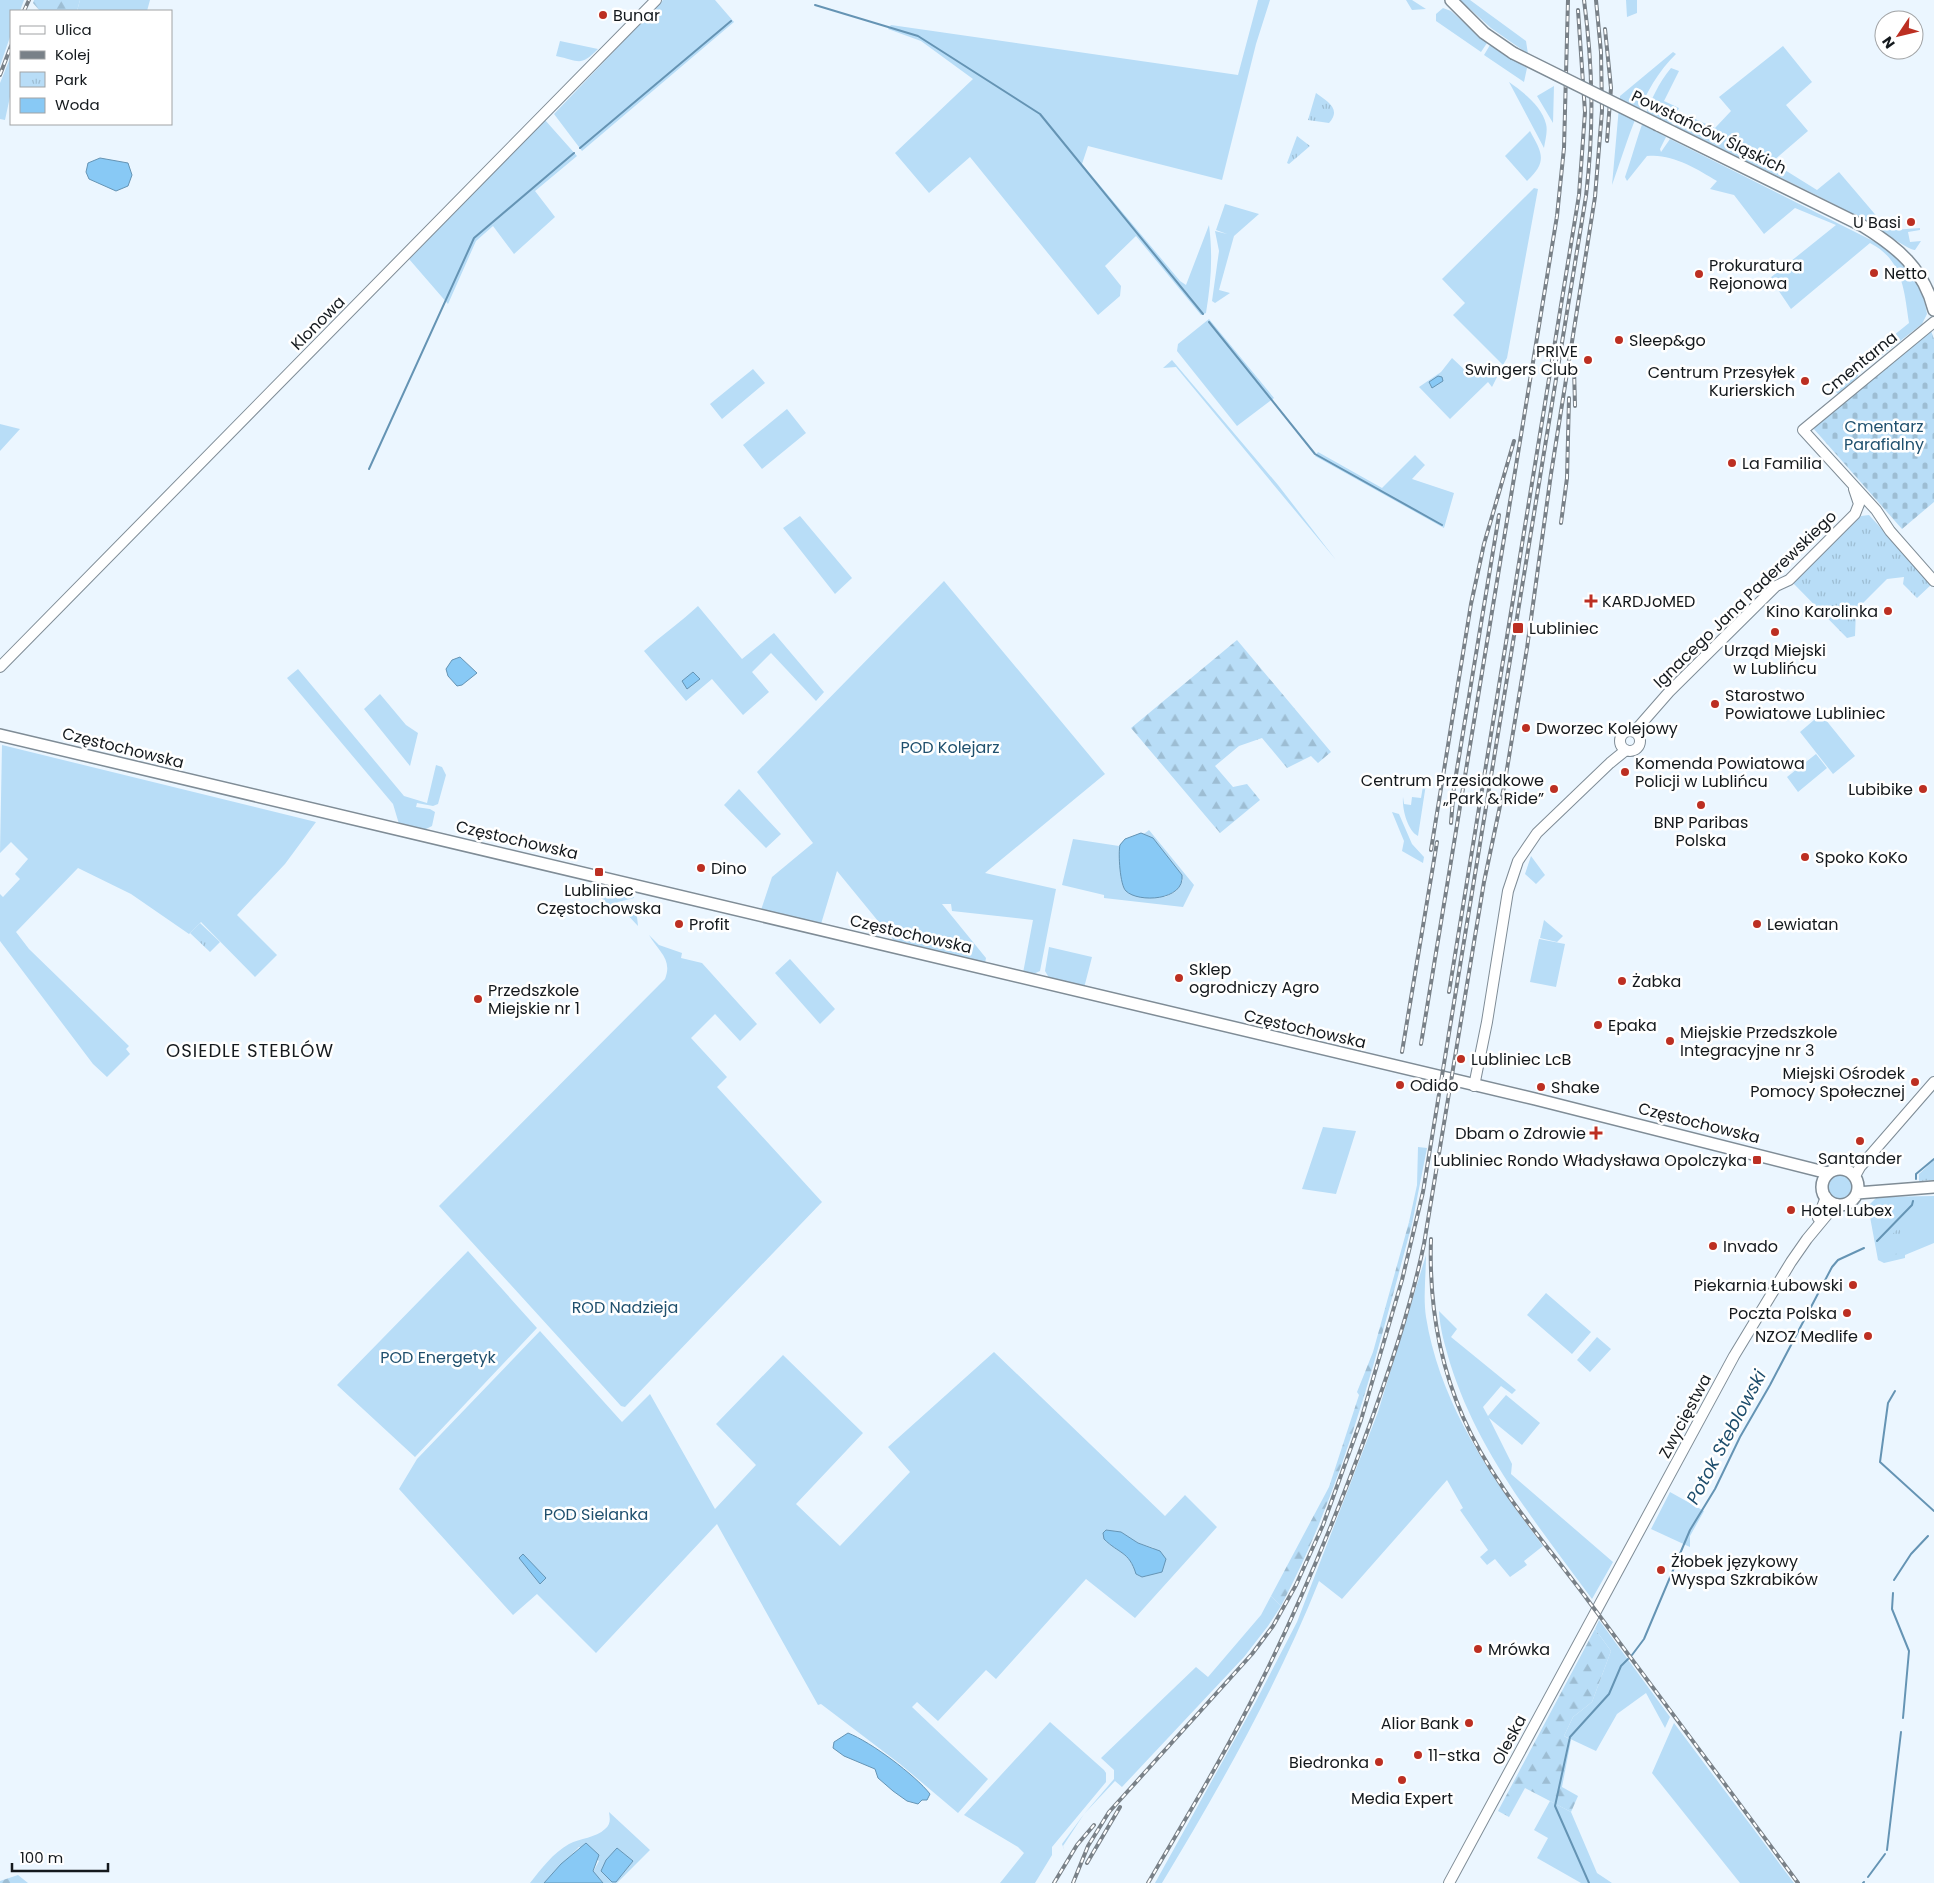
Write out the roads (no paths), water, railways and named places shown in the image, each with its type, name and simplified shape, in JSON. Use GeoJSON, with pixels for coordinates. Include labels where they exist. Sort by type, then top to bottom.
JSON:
{"type":"FeatureCollection","features":[{"type":"Feature","properties":{"kind":"main road","name":"Powstańców Śląskich"},"geometry":{"type":"LineString","coordinates":[[1451,0],[1477,27],[1512,52],[1863,226],[1885,240],[1905,256],[1915,268],[1928,293],[1934,310]]}},
{"type":"Feature","properties":{"kind":"main road","name":"Częstochowska"},"geometry":{"type":"LineString","coordinates":[[0,734],[16,740],[479,847],[1828,1173]]}},
{"type":"Feature","properties":{"kind":"main road","name":"Częstochowska"},"geometry":{"type":"LineString","coordinates":[[1797,1165],[1822,1185]]}},
{"type":"Feature","properties":{"kind":"main road"},"geometry":{"type":"LineString","coordinates":[[1909,1189],[1856,1179],[1842,1168],[1828,1173],[1822,1185],[1826,1197],[1836,1204],[1849,1202],[1857,1193],[1909,1189],[1934,1187]]}},
{"type":"Feature","properties":{"kind":"main road"},"geometry":{"type":"LineString","coordinates":[[1856,1179],[1857,1193]]}},
{"type":"Feature","properties":{"kind":"street","name":"Klonowa"},"geometry":{"type":"LineString","coordinates":[[0,667],[656,0]]}},
{"type":"Feature","properties":{"kind":"street","name":"Cmentarna"},"geometry":{"type":"LineString","coordinates":[[1850,482],[1803,430],[1934,322]]}},
{"type":"Feature","properties":{"kind":"street","name":"Ignacego Jana Paderewskiego"},"geometry":{"type":"LineString","coordinates":[[1634,732],[1663,699],[1776,586],[1789,580],[1855,514],[1859,499],[1850,482]]}},
{"type":"Feature","properties":{"kind":"street"},"geometry":{"type":"LineString","coordinates":[[1850,482],[1876,510],[1890,531]]}},
{"type":"Feature","properties":{"kind":"street"},"geometry":{"type":"LineString","coordinates":[[1855,514],[1865,510],[1872,512],[1934,580]]}},
{"type":"Feature","properties":{"kind":"street"},"geometry":{"type":"LineString","coordinates":[[1474,1086],[1486,1030],[1509,885],[1520,857],[1538,833],[1624,747],[1624,733],[1634,732],[1639,737],[1639,744],[1634,750],[1624,747]]}},
{"type":"Feature","properties":{"kind":"street"},"geometry":{"type":"LineString","coordinates":[[1856,1179],[1860,1168],[1934,1082]]}},
{"type":"Feature","properties":{"kind":"street","name":"Zwycięstwa"},"geometry":{"type":"LineString","coordinates":[[1596,1612],[1734,1356],[1824,1208],[1826,1197]]}},
{"type":"Feature","properties":{"kind":"street","name":"Zwycięstwa"},"geometry":{"type":"LineString","coordinates":[[1806,1239],[1836,1204]]}},
{"type":"Feature","properties":{"kind":"street","name":"Oleska"},"geometry":{"type":"LineString","coordinates":[[1449,1883],[1596,1612]]}},
{"type":"Feature","properties":{"kind":"water"},"geometry":{"type":"Polygon","coordinates":[[[100,158],[128,163],[132,175],[128,186],[116,191],[89,179],[86,172],[88,163],[100,158]]]}},
{"type":"Feature","properties":{"kind":"water"},"geometry":{"type":"Polygon","coordinates":[[[1438,376],[1442,377],[1443,381],[1432,388],[1429,382],[1438,376]]]}},
{"type":"Feature","properties":{"kind":"water"},"geometry":{"type":"Polygon","coordinates":[[[460,657],[477,673],[462,685],[457,686],[448,676],[446,669],[452,660],[460,657]]]}},
{"type":"Feature","properties":{"kind":"water"},"geometry":{"type":"Polygon","coordinates":[[[693,672],[700,679],[687,689],[682,681],[693,672]]]}},
{"type":"Feature","properties":{"kind":"water"},"geometry":{"type":"Polygon","coordinates":[[[1141,833],[1153,838],[1182,875],[1181,884],[1169,895],[1150,898],[1140,897],[1132,895],[1124,888],[1120,869],[1120,845],[1125,839],[1141,833]]]}},
{"type":"Feature","properties":{"kind":"water"},"geometry":{"type":"Polygon","coordinates":[[[1106,1530],[1121,1532],[1138,1543],[1160,1551],[1166,1559],[1162,1572],[1142,1577],[1136,1574],[1127,1557],[1104,1539],[1103,1533],[1106,1530]]]}},
{"type":"Feature","properties":{"kind":"water"},"geometry":{"type":"Polygon","coordinates":[[[523,1554],[546,1578],[540,1584],[519,1558],[523,1554]]]}},
{"type":"Feature","properties":{"kind":"water"},"geometry":{"type":"Polygon","coordinates":[[[848,1733],[880,1751],[904,1769],[930,1794],[927,1800],[922,1800],[918,1804],[907,1801],[878,1778],[875,1769],[844,1756],[833,1748],[834,1742],[848,1733]]]}},
{"type":"Feature","properties":{"kind":"water"},"geometry":{"type":"Polygon","coordinates":[[[586,1843],[599,1855],[593,1871],[603,1883],[544,1883],[561,1864],[586,1843]]]}},
{"type":"Feature","properties":{"kind":"water"},"geometry":{"type":"Polygon","coordinates":[[[617,1848],[633,1861],[616,1882],[612,1882],[601,1871],[606,1860],[617,1848]]]}},
{"type":"Feature","properties":{"kind":"waterway"},"geometry":{"type":"LineString","coordinates":[[815,5],[918,36],[1040,114],[1203,314]]}},
{"type":"Feature","properties":{"kind":"waterway"},"geometry":{"type":"LineString","coordinates":[[580,148],[731,21]]}},
{"type":"Feature","properties":{"kind":"waterway"},"geometry":{"type":"LineString","coordinates":[[369,469],[474,238],[574,153]]}},
{"type":"Feature","properties":{"kind":"waterway"},"geometry":{"type":"LineString","coordinates":[[1209,322],[1315,454],[1442,525]]}},
{"type":"Feature","properties":{"kind":"waterway","name":"Potok Steblowski"},"geometry":{"type":"LineString","coordinates":[[1916,1179],[1916,1174],[1934,1159]]}},
{"type":"Feature","properties":{"kind":"waterway","name":"Potok Steblowski"},"geometry":{"type":"LineString","coordinates":[[1877,1241],[1912,1205],[1913,1201]]}},
{"type":"Feature","properties":{"kind":"waterway","name":"Potok Steblowski"},"geometry":{"type":"LineString","coordinates":[[1632,1655],[1644,1639],[1690,1530],[1715,1489],[1740,1437],[1770,1385],[1832,1267],[1838,1260],[1864,1248]]}},
{"type":"Feature","properties":{"kind":"waterway"},"geometry":{"type":"LineString","coordinates":[[1895,1391],[1888,1403],[1880,1462],[1934,1511]]}},
{"type":"Feature","properties":{"kind":"waterway"},"geometry":{"type":"LineString","coordinates":[[1894,1580],[1911,1554],[1928,1536]]}},
{"type":"Feature","properties":{"kind":"waterway"},"geometry":{"type":"LineString","coordinates":[[1893,1593],[1892,1609],[1909,1651],[1903,1718]]}},
{"type":"Feature","properties":{"kind":"waterway","name":"Potok Steblowski"},"geometry":{"type":"LineString","coordinates":[[1589,1883],[1555,1806],[1570,1737],[1609,1694],[1621,1666],[1628,1659]]}},
{"type":"Feature","properties":{"kind":"waterway"},"geometry":{"type":"LineString","coordinates":[[1887,1850],[1901,1732]]}},
{"type":"Feature","properties":{"kind":"waterway"},"geometry":{"type":"LineString","coordinates":[[1868,1877],[1885,1854]]}},
{"type":"Feature","properties":{"kind":"railway"},"geometry":{"type":"LineString","coordinates":[[24,10],[29,0]]}},
{"type":"Feature","properties":{"kind":"railway"},"geometry":{"type":"LineString","coordinates":[[1421,1044],[1557,216],[1564,148],[1568,0]]}},
{"type":"Feature","properties":{"kind":"railway"},"geometry":{"type":"LineString","coordinates":[[1073,1883],[1088,1846],[1109,1812],[1252,1654],[1273,1626],[1296,1585],[1323,1525],[1361,1420],[1402,1280],[1423,1192],[1586,196],[1589,171],[1591,74],[1584,0]]}},
{"type":"Feature","properties":{"kind":"railway"},"geometry":{"type":"LineString","coordinates":[[1148,1883],[1248,1708],[1306,1587],[1370,1424],[1400,1335],[1419,1267],[1484,882],[1504,787],[1527,648],[1551,474],[1595,197],[1602,111],[1601,52],[1596,0]]}},
{"type":"Feature","properties":{"kind":"railway"},"geometry":{"type":"LineString","coordinates":[[1449,992],[1579,195],[1585,112],[1578,10]]}},
{"type":"Feature","properties":{"kind":"railway"},"geometry":{"type":"LineString","coordinates":[[1605,29],[1611,88],[1607,141]]}},
{"type":"Feature","properties":{"kind":"railway"},"geometry":{"type":"LineString","coordinates":[[0,75],[10,49]]}},
{"type":"Feature","properties":{"kind":"railway"},"geometry":{"type":"LineString","coordinates":[[1574,368],[1575,406]]}},
{"type":"Feature","properties":{"kind":"railway"},"geometry":{"type":"LineString","coordinates":[[1561,523],[1567,478],[1569,398]]}},
{"type":"Feature","properties":{"kind":"railway"},"geometry":{"type":"LineString","coordinates":[[1431,850],[1471,604],[1484,544],[1514,441]]}},
{"type":"Feature","properties":{"kind":"railway"},"geometry":{"type":"LineString","coordinates":[[1451,823],[1454,787],[1499,515]]}},
{"type":"Feature","properties":{"kind":"railway"},"geometry":{"type":"LineString","coordinates":[[1402,1052],[1437,842]]}},
{"type":"Feature","properties":{"kind":"railway"},"geometry":{"type":"LineString","coordinates":[[1431,1239],[1434,1308],[1441,1352],[1454,1396],[1475,1442],[1520,1511],[1798,1883]]}},
{"type":"Feature","properties":{"kind":"railway"},"geometry":{"type":"LineString","coordinates":[[1087,1863],[1120,1807]]}},
{"type":"Feature","properties":{"kind":"railway"},"geometry":{"type":"LineString","coordinates":[[1054,1883],[1077,1845],[1094,1825]]}},
{"type":"Feature","properties":{"kind":"place","name":"Bunar"},"geometry":{"type":"Point","coordinates":[603,15]}},
{"type":"Feature","properties":{"kind":"place","name":"U Basi"},"geometry":{"type":"Point","coordinates":[1911,222]}},
{"type":"Feature","properties":{"kind":"place","name":"Netto"},"geometry":{"type":"Point","coordinates":[1874,273]}},
{"type":"Feature","properties":{"kind":"place","name":"Prokuratura Rejonowa"},"geometry":{"type":"Point","coordinates":[1699,274]}},
{"type":"Feature","properties":{"kind":"place","name":"Sleep&go"},"geometry":{"type":"Point","coordinates":[1619,340]}},
{"type":"Feature","properties":{"kind":"place","name":"PRIVE Swingers Club"},"geometry":{"type":"Point","coordinates":[1588,360]}},
{"type":"Feature","properties":{"kind":"place","name":"Centrum Przesyłek Kurierskich"},"geometry":{"type":"Point","coordinates":[1805,381]}},
{"type":"Feature","properties":{"kind":"place","name":"La Familia"},"geometry":{"type":"Point","coordinates":[1732,463]}},
{"type":"Feature","properties":{"kind":"place","name":"KARDJoMED"},"geometry":{"type":"Point","coordinates":[1591,601]}},
{"type":"Feature","properties":{"kind":"place","name":"Kino Karolinka"},"geometry":{"type":"Point","coordinates":[1888,611]}},
{"type":"Feature","properties":{"kind":"place","name":"Lubliniec"},"geometry":{"type":"Point","coordinates":[1518,628]}},
{"type":"Feature","properties":{"kind":"place","name":"Urząd Miejski w Lublińcu"},"geometry":{"type":"Point","coordinates":[1775,632]}},
{"type":"Feature","properties":{"kind":"place","name":"Starostwo Powiatowe Lubliniec"},"geometry":{"type":"Point","coordinates":[1715,704]}},
{"type":"Feature","properties":{"kind":"place","name":"Dworzec Kolejowy"},"geometry":{"type":"Point","coordinates":[1526,728]}},
{"type":"Feature","properties":{"kind":"place","name":"Komenda Powiatowa Policji w Lublińcu"},"geometry":{"type":"Point","coordinates":[1625,772]}},
{"type":"Feature","properties":{"kind":"place","name":"Centrum Przesiadkowe „Park & Ride”"},"geometry":{"type":"Point","coordinates":[1554,789]}},
{"type":"Feature","properties":{"kind":"place","name":"Lubibike"},"geometry":{"type":"Point","coordinates":[1923,789]}},
{"type":"Feature","properties":{"kind":"place","name":"BNP Paribas Polska"},"geometry":{"type":"Point","coordinates":[1701,805]}},
{"type":"Feature","properties":{"kind":"place","name":"Spoko KoKo"},"geometry":{"type":"Point","coordinates":[1805,857]}},
{"type":"Feature","properties":{"kind":"place","name":"Dino"},"geometry":{"type":"Point","coordinates":[701,868]}},
{"type":"Feature","properties":{"kind":"place","name":"Lubliniec Częstochowska"},"geometry":{"type":"Point","coordinates":[599,872]}},
{"type":"Feature","properties":{"kind":"place","name":"Profit"},"geometry":{"type":"Point","coordinates":[679,924]}},
{"type":"Feature","properties":{"kind":"place","name":"Lewiatan"},"geometry":{"type":"Point","coordinates":[1757,924]}},
{"type":"Feature","properties":{"kind":"place","name":"Sklep ogrodniczy Agro"},"geometry":{"type":"Point","coordinates":[1179,978]}},
{"type":"Feature","properties":{"kind":"place","name":"Żabka"},"geometry":{"type":"Point","coordinates":[1622,981]}},
{"type":"Feature","properties":{"kind":"place","name":"Przedszkole Miejskie nr 1"},"geometry":{"type":"Point","coordinates":[478,999]}},
{"type":"Feature","properties":{"kind":"place","name":"Epaka"},"geometry":{"type":"Point","coordinates":[1598,1025]}},
{"type":"Feature","properties":{"kind":"place","name":"Miejskie Przedszkole Integracyjne nr 3"},"geometry":{"type":"Point","coordinates":[1670,1041]}},
{"type":"Feature","properties":{"kind":"place","name":"Lubliniec LcB"},"geometry":{"type":"Point","coordinates":[1461,1059]}},
{"type":"Feature","properties":{"kind":"place","name":"Miejski Ośrodek Pomocy Społecznej"},"geometry":{"type":"Point","coordinates":[1915,1082]}},
{"type":"Feature","properties":{"kind":"place","name":"Odido"},"geometry":{"type":"Point","coordinates":[1400,1085]}},
{"type":"Feature","properties":{"kind":"place","name":"Shake"},"geometry":{"type":"Point","coordinates":[1541,1087]}},
{"type":"Feature","properties":{"kind":"place","name":"Dbam o Zdrowie"},"geometry":{"type":"Point","coordinates":[1596,1133]}},
{"type":"Feature","properties":{"kind":"place","name":"Santander"},"geometry":{"type":"Point","coordinates":[1860,1141]}},
{"type":"Feature","properties":{"kind":"place","name":"Lubliniec Rondo Władysława Opolczyka"},"geometry":{"type":"Point","coordinates":[1757,1160]}},
{"type":"Feature","properties":{"kind":"place","name":"Hotel Lubex"},"geometry":{"type":"Point","coordinates":[1791,1210]}},
{"type":"Feature","properties":{"kind":"place","name":"Invado"},"geometry":{"type":"Point","coordinates":[1713,1246]}},
{"type":"Feature","properties":{"kind":"place","name":"Piekarnia Łubowski"},"geometry":{"type":"Point","coordinates":[1853,1285]}},
{"type":"Feature","properties":{"kind":"place","name":"Poczta Polska"},"geometry":{"type":"Point","coordinates":[1847,1313]}},
{"type":"Feature","properties":{"kind":"place","name":"NZOZ Medlife"},"geometry":{"type":"Point","coordinates":[1868,1336]}},
{"type":"Feature","properties":{"kind":"place","name":"Żłobek językowy Wyspa Szkrabików"},"geometry":{"type":"Point","coordinates":[1661,1570]}},
{"type":"Feature","properties":{"kind":"place","name":"Mrówka"},"geometry":{"type":"Point","coordinates":[1478,1649]}},
{"type":"Feature","properties":{"kind":"place","name":"Alior Bank"},"geometry":{"type":"Point","coordinates":[1469,1723]}},
{"type":"Feature","properties":{"kind":"place","name":"11-stka"},"geometry":{"type":"Point","coordinates":[1418,1755]}},
{"type":"Feature","properties":{"kind":"place","name":"Biedronka"},"geometry":{"type":"Point","coordinates":[1379,1762]}},
{"type":"Feature","properties":{"kind":"place","name":"Media Expert"},"geometry":{"type":"Point","coordinates":[1402,1780]}},
{"type":"Feature","properties":{"kind":"district","name":"OSIEDLE STEBLÓW"},"geometry":{"type":"Point","coordinates":[250,1050]}},
{"type":"Feature","properties":{"kind":"park label","name":"Cmentarz Parafialny"},"geometry":{"type":"Point","coordinates":[1884,435]}},
{"type":"Feature","properties":{"kind":"park label","name":"POD Kolejarz"},"geometry":{"type":"Point","coordinates":[950,747]}},
{"type":"Feature","properties":{"kind":"park label","name":"ROD Nadzieja"},"geometry":{"type":"Point","coordinates":[625,1307]}},
{"type":"Feature","properties":{"kind":"park label","name":"POD Energetyk"},"geometry":{"type":"Point","coordinates":[438,1357]}},
{"type":"Feature","properties":{"kind":"park label","name":"POD Sielanka"},"geometry":{"type":"Point","coordinates":[596,1514]}}]}
